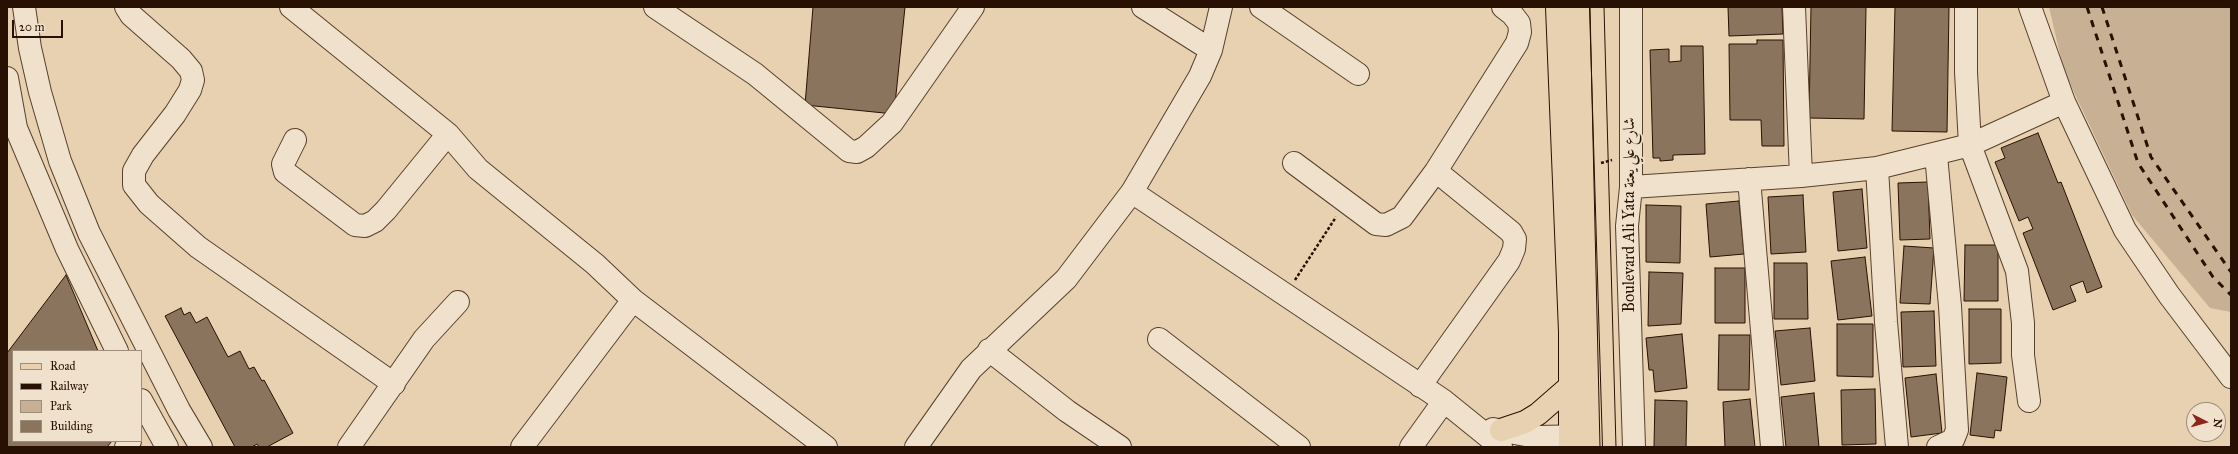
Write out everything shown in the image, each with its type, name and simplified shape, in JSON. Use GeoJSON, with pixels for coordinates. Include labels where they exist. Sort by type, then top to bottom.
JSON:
{"type":"FeatureCollection","features":[{"type":"Feature","properties":{"kind":"main road"},"geometry":{"type":"LineString","coordinates":[[1557,7],[1570,332],[1569,387],[1580,442]]}},
{"type":"Feature","properties":{"kind":"main road"},"geometry":{"type":"LineString","coordinates":[[1578,7],[1580,442]]}},
{"type":"Feature","properties":{"kind":"main road"},"geometry":{"type":"LineString","coordinates":[[1501,439],[1538,414],[1569,387]]}},
{"type":"Feature","properties":{"kind":"street"},"geometry":{"type":"LineString","coordinates":[[126,7],[131,15],[181,59],[191,70],[193,80],[190,90],[175,114],[144,155],[134,171],[134,185],[149,204],[198,247],[394,384]]}},
{"type":"Feature","properties":{"kind":"street"},"geometry":{"type":"LineString","coordinates":[[291,7],[448,134],[478,169],[596,264],[633,300],[826,447]]}},
{"type":"Feature","properties":{"kind":"street"},"geometry":{"type":"LineString","coordinates":[[655,7],[755,74],[849,151],[857,152],[892,123],[973,7]]}},
{"type":"Feature","properties":{"kind":"street"},"geometry":{"type":"LineString","coordinates":[[1143,7],[1211,50]]}},
{"type":"Feature","properties":{"kind":"street"},"geometry":{"type":"LineString","coordinates":[[916,447],[971,369],[989,350],[1066,279],[1132,192],[1200,76],[1211,50],[1221,7]]}},
{"type":"Feature","properties":{"kind":"street"},"geometry":{"type":"LineString","coordinates":[[1261,7],[1358,74]]}},
{"type":"Feature","properties":{"kind":"street"},"geometry":{"type":"LineString","coordinates":[[1294,163],[1376,224],[1386,225],[1402,217],[1436,171],[1517,43],[1520,32],[1519,23],[1512,14],[1502,7]]}},
{"type":"Feature","properties":{"kind":"street","name":"Boulevard Ali Yata شارع علي يعتة"},"geometry":{"type":"LineString","coordinates":[[1631,7],[1631,187],[1627,226],[1634,447]]}},
{"type":"Feature","properties":{"kind":"street"},"geometry":{"type":"LineString","coordinates":[[1794,7],[1801,176]]}},
{"type":"Feature","properties":{"kind":"street"},"geometry":{"type":"LineString","coordinates":[[1966,7],[1966,72],[1970,145],[2017,271],[2029,402]]}},
{"type":"Feature","properties":{"kind":"street"},"geometry":{"type":"LineString","coordinates":[[2030,7],[2064,102],[2125,230],[2169,295],[2231,377]]}},
{"type":"Feature","properties":{"kind":"street"},"geometry":{"type":"LineString","coordinates":[[19,16],[60,161],[89,233],[172,397],[201,447]]}},
{"type":"Feature","properties":{"kind":"street"},"geometry":{"type":"LineString","coordinates":[[7,78],[10,135],[117,350]]}},
{"type":"Feature","properties":{"kind":"street"},"geometry":{"type":"LineString","coordinates":[[1631,187],[1801,176],[1877,168],[1936,155],[1970,145],[2064,102]]}},
{"type":"Feature","properties":{"kind":"street"},"geometry":{"type":"LineString","coordinates":[[295,140],[283,164],[284,172],[355,225],[365,226],[375,221],[386,210],[448,134]]}},
{"type":"Feature","properties":{"kind":"street"},"geometry":{"type":"LineString","coordinates":[[1936,155],[1950,306],[1957,430],[1954,440],[1938,447]]}},
{"type":"Feature","properties":{"kind":"street"},"geometry":{"type":"LineString","coordinates":[[1877,168],[1886,322],[1898,447]]}},
{"type":"Feature","properties":{"kind":"street"},"geometry":{"type":"LineString","coordinates":[[1420,386],[1509,262],[1514,249],[1515,239],[1511,232],[1436,171]]}},
{"type":"Feature","properties":{"kind":"street"},"geometry":{"type":"LineString","coordinates":[[1749,179],[1772,447]]}},
{"type":"Feature","properties":{"kind":"street"},"geometry":{"type":"LineString","coordinates":[[1132,192],[1444,401],[1480,428],[1501,439],[1536,437],[1580,442]]}},
{"type":"Feature","properties":{"kind":"street"},"geometry":{"type":"LineString","coordinates":[[522,447],[633,300]]}},
{"type":"Feature","properties":{"kind":"street"},"geometry":{"type":"LineString","coordinates":[[349,447],[424,339],[458,302]]}},
{"type":"Feature","properties":{"kind":"street"},"geometry":{"type":"LineString","coordinates":[[1159,339],[1299,447]]}},
{"type":"Feature","properties":{"kind":"street"},"geometry":{"type":"LineString","coordinates":[[989,350],[1067,411],[1120,447]]}},
{"type":"Feature","properties":{"kind":"street"},"geometry":{"type":"LineString","coordinates":[[167,447],[144,415],[172,397]]}},
{"type":"Feature","properties":{"kind":"street"},"geometry":{"type":"LineString","coordinates":[[1410,447],[1444,401]]}},
{"type":"Feature","properties":{"kind":"path"},"geometry":{"type":"LineString","coordinates":[[1285,294],[1347,202]]}},
{"type":"Feature","properties":{"kind":"green space"},"geometry":{"type":"Polygon","coordinates":[[[2049,7],[2231,7],[2231,312],[2210,308],[2132,215],[2064,71],[2049,7]]]}},
{"type":"Feature","properties":{"kind":"building"},"geometry":{"type":"Polygon","coordinates":[[[813,7],[905,7],[894,114],[805,105],[813,7]]]}},
{"type":"Feature","properties":{"kind":"building"},"geometry":{"type":"Polygon","coordinates":[[[1728,7],[1782,7],[1783,34],[1729,36],[1728,7]]]}},
{"type":"Feature","properties":{"kind":"building"},"geometry":{"type":"Polygon","coordinates":[[[1811,7],[1866,7],[1864,119],[1809,118],[1811,7]]]}},
{"type":"Feature","properties":{"kind":"building"},"geometry":{"type":"Polygon","coordinates":[[[1895,7],[1949,7],[1947,132],[1892,131],[1895,7]]]}},
{"type":"Feature","properties":{"kind":"building"},"geometry":{"type":"Polygon","coordinates":[[[1757,40],[1783,40],[1784,146],[1762,146],[1761,120],[1730,120],[1729,44],[1757,44],[1757,40]]]}},
{"type":"Feature","properties":{"kind":"building"},"geometry":{"type":"Polygon","coordinates":[[[1681,46],[1703,46],[1705,154],[1673,155],[1673,160],[1660,161],[1660,158],[1653,158],[1650,50],[1669,49],[1669,62],[1681,61],[1681,46]]]}},
{"type":"Feature","properties":{"kind":"building"},"geometry":{"type":"Polygon","coordinates":[[[2038,133],[2058,183],[2061,182],[2102,287],[2087,293],[2083,281],[2070,286],[2076,301],[2053,310],[2023,233],[2033,229],[2028,217],[2019,221],[1995,162],[2005,158],[2001,148],[2038,133]]]}},
{"type":"Feature","properties":{"kind":"building"},"geometry":{"type":"Polygon","coordinates":[[[1928,182],[1930,239],[1900,240],[1898,183],[1928,182]]]}},
{"type":"Feature","properties":{"kind":"building"},"geometry":{"type":"Polygon","coordinates":[[[1862,189],[1867,248],[1838,251],[1833,192],[1862,189]]]}},
{"type":"Feature","properties":{"kind":"building"},"geometry":{"type":"Polygon","coordinates":[[[1803,195],[1806,252],[1771,254],[1768,197],[1803,195]]]}},
{"type":"Feature","properties":{"kind":"building"},"geometry":{"type":"Polygon","coordinates":[[[1739,201],[1744,254],[1710,257],[1706,204],[1739,201]]]}},
{"type":"Feature","properties":{"kind":"building"},"geometry":{"type":"Polygon","coordinates":[[[1646,205],[1681,206],[1680,263],[1646,262],[1646,205]]]}},
{"type":"Feature","properties":{"kind":"building"},"geometry":{"type":"Polygon","coordinates":[[[1965,245],[1998,245],[1998,301],[1964,301],[1965,245]]]}},
{"type":"Feature","properties":{"kind":"building"},"geometry":{"type":"Polygon","coordinates":[[[1904,246],[1934,248],[1930,304],[1900,303],[1904,246]]]}},
{"type":"Feature","properties":{"kind":"building"},"geometry":{"type":"Polygon","coordinates":[[[1865,257],[1872,316],[1838,320],[1831,261],[1865,257]]]}},
{"type":"Feature","properties":{"kind":"building"},"geometry":{"type":"Polygon","coordinates":[[[1774,263],[1807,263],[1808,319],[1774,319],[1774,263]]]}},
{"type":"Feature","properties":{"kind":"building"},"geometry":{"type":"Polygon","coordinates":[[[1715,268],[1745,268],[1745,323],[1715,323],[1715,268]]]}},
{"type":"Feature","properties":{"kind":"building"},"geometry":{"type":"Polygon","coordinates":[[[1649,272],[1683,273],[1681,324],[1648,326],[1649,272]]]}},
{"type":"Feature","properties":{"kind":"building"},"geometry":{"type":"Polygon","coordinates":[[[66,275],[98,350],[12,350],[12,442],[111,442],[107,447],[7,447],[7,353],[66,275]]]}},
{"type":"Feature","properties":{"kind":"building"},"geometry":{"type":"Polygon","coordinates":[[[181,308],[184,315],[190,312],[196,323],[207,317],[228,357],[240,351],[249,369],[254,367],[262,381],[264,380],[293,433],[267,447],[259,447],[257,444],[252,447],[235,447],[165,316],[181,308]]]}},
{"type":"Feature","properties":{"kind":"building"},"geometry":{"type":"Polygon","coordinates":[[[1969,309],[2001,309],[2001,363],[1969,364],[1969,309]]]}},
{"type":"Feature","properties":{"kind":"building"},"geometry":{"type":"Polygon","coordinates":[[[1934,311],[1936,366],[1903,367],[1901,312],[1934,311]]]}},
{"type":"Feature","properties":{"kind":"building"},"geometry":{"type":"Polygon","coordinates":[[[1837,324],[1873,324],[1873,377],[1837,376],[1837,324]]]}},
{"type":"Feature","properties":{"kind":"building"},"geometry":{"type":"Polygon","coordinates":[[[1810,328],[1815,381],[1781,385],[1775,331],[1810,328]]]}},
{"type":"Feature","properties":{"kind":"building"},"geometry":{"type":"Polygon","coordinates":[[[1682,334],[1687,388],[1655,392],[1653,370],[1649,370],[1646,338],[1682,334]]]}},
{"type":"Feature","properties":{"kind":"building"},"geometry":{"type":"Polygon","coordinates":[[[1719,335],[1750,335],[1749,390],[1718,390],[1719,335]]]}},
{"type":"Feature","properties":{"kind":"building"},"geometry":{"type":"Polygon","coordinates":[[[1977,373],[2007,377],[2001,431],[1995,430],[1994,438],[1970,435],[1977,373]]]}},
{"type":"Feature","properties":{"kind":"building"},"geometry":{"type":"Polygon","coordinates":[[[1936,374],[1942,433],[1911,437],[1905,378],[1936,374]]]}},
{"type":"Feature","properties":{"kind":"building"},"geometry":{"type":"Polygon","coordinates":[[[1875,389],[1876,444],[1842,445],[1841,390],[1875,389]]]}},
{"type":"Feature","properties":{"kind":"building"},"geometry":{"type":"Polygon","coordinates":[[[1814,393],[1819,447],[1786,447],[1781,397],[1814,393]]]}},
{"type":"Feature","properties":{"kind":"building"},"geometry":{"type":"Polygon","coordinates":[[[1750,399],[1755,447],[1725,447],[1723,402],[1750,399]]]}},
{"type":"Feature","properties":{"kind":"building"},"geometry":{"type":"Polygon","coordinates":[[[1655,400],[1687,401],[1686,447],[1654,447],[1655,400]]]}},
{"type":"Feature","properties":{"kind":"tram line"},"geometry":{"type":"LineString","coordinates":[[1590,7],[1600,447]]}},
{"type":"Feature","properties":{"kind":"tram line"},"geometry":{"type":"LineString","coordinates":[[1604,7],[1616,447]]}},
{"type":"Feature","properties":{"kind":"railway"},"geometry":{"type":"LineString","coordinates":[[2087,7],[2138,163],[2213,277],[2231,295]]}},
{"type":"Feature","properties":{"kind":"railway"},"geometry":{"type":"LineString","coordinates":[[2102,7],[2151,157],[2231,272]]}}]}
